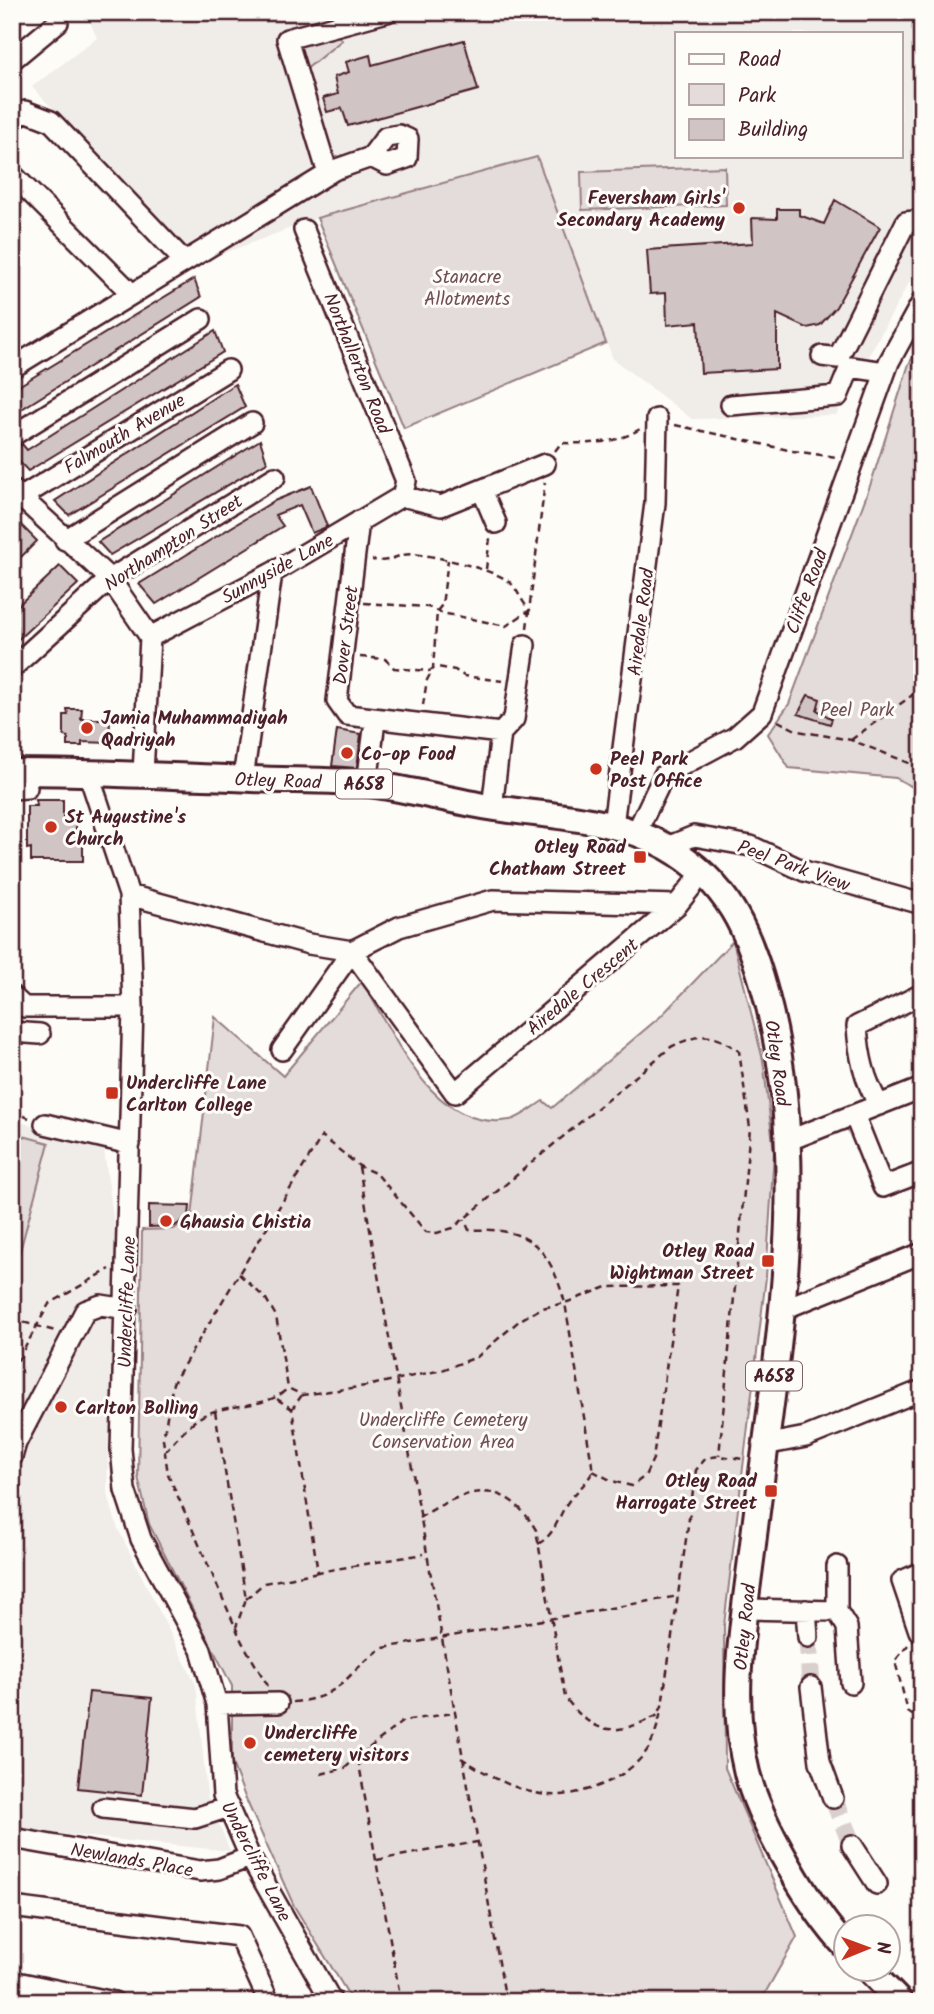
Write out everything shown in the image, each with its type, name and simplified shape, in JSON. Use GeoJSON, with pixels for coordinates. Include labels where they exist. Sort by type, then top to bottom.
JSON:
{"type":"FeatureCollection","features":[{"type":"Feature","properties":{"kind":"main road","name":"Otley Road"},"geometry":{"type":"LineString","coordinates":[[17,783],[88,772],[367,784],[492,808],[625,829],[667,847],[703,872],[736,911],[755,954],[773,1019],[787,1141],[788,1214],[781,1310],[745,1609],[738,1699],[747,1774],[769,1826],[801,1887],[832,1932]]}},
{"type":"Feature","properties":{"kind":"main road"},"geometry":{"type":"LineString","coordinates":[[880,1982],[900,2002]]}},
{"type":"Feature","properties":{"kind":"street"},"geometry":{"type":"LineString","coordinates":[[328,174],[287,39],[387,12]]}},
{"type":"Feature","properties":{"kind":"street"},"geometry":{"type":"LineString","coordinates":[[12,60],[58,22]]}},
{"type":"Feature","properties":{"kind":"street"},"geometry":{"type":"LineString","coordinates":[[12,121],[25,111],[51,121],[184,261]]}},
{"type":"Feature","properties":{"kind":"street"},"geometry":{"type":"LineString","coordinates":[[17,358],[131,293],[328,174],[371,157]]}},
{"type":"Feature","properties":{"kind":"street"},"geometry":{"type":"LineString","coordinates":[[12,174],[131,293]]}},
{"type":"Feature","properties":{"kind":"street"},"geometry":{"type":"LineString","coordinates":[[822,356],[838,358],[906,222],[922,220]]}},
{"type":"Feature","properties":{"kind":"street","name":"Northallerton Road"},"geometry":{"type":"LineString","coordinates":[[304,230],[406,481],[402,496]]}},
{"type":"Feature","properties":{"kind":"street","name":"Cliffe Road"},"geometry":{"type":"LineString","coordinates":[[625,829],[664,775],[734,737],[762,713],[885,372],[922,302]]}},
{"type":"Feature","properties":{"kind":"street"},"geometry":{"type":"LineString","coordinates":[[12,436],[201,319]]}},
{"type":"Feature","properties":{"kind":"street"},"geometry":{"type":"LineString","coordinates":[[731,405],[838,396],[850,367],[885,372]]}},
{"type":"Feature","properties":{"kind":"street","name":"Falmouth Avenue"},"geometry":{"type":"LineString","coordinates":[[15,496],[228,370]]}},
{"type":"Feature","properties":{"kind":"street","name":"Airedale Road"},"geometry":{"type":"LineString","coordinates":[[625,829],[655,503],[657,419]]}},
{"type":"Feature","properties":{"kind":"street"},"geometry":{"type":"LineString","coordinates":[[65,540],[252,423]]}},
{"type":"Feature","properties":{"kind":"street"},"geometry":{"type":"LineString","coordinates":[[402,496],[441,506],[545,464]]}},
{"type":"Feature","properties":{"kind":"street","name":"Northampton Street"},"geometry":{"type":"LineString","coordinates":[[12,668],[110,579],[275,477]]}},
{"type":"Feature","properties":{"kind":"street"},"geometry":{"type":"LineString","coordinates":[[482,489],[496,523]]}},
{"type":"Feature","properties":{"kind":"street"},"geometry":{"type":"LineString","coordinates":[[15,496],[110,579],[150,637],[143,774]]}},
{"type":"Feature","properties":{"kind":"street","name":"Sunnyside Lane"},"geometry":{"type":"LineString","coordinates":[[150,637],[272,573],[402,496]]}},
{"type":"Feature","properties":{"kind":"street","name":"Dover Street"},"geometry":{"type":"LineString","coordinates":[[359,522],[337,701],[346,715],[375,721],[502,733]]}},
{"type":"Feature","properties":{"kind":"street"},"geometry":{"type":"LineString","coordinates":[[243,779],[272,573]]}},
{"type":"Feature","properties":{"kind":"street"},"geometry":{"type":"LineString","coordinates":[[492,808],[502,733],[514,719],[525,645]]}},
{"type":"Feature","properties":{"kind":"street"},"geometry":{"type":"LineString","coordinates":[[367,784],[375,721]]}},
{"type":"Feature","properties":{"kind":"street","name":"Undercliffe Lane"},"geometry":{"type":"LineString","coordinates":[[88,772],[129,895],[133,1007],[127,1308],[121,1449],[125,1490],[141,1539],[201,1650],[217,1704],[223,1795],[250,1857],[332,2002]]}},
{"type":"Feature","properties":{"kind":"street","name":"Peel Park View"},"geometry":{"type":"LineString","coordinates":[[667,847],[694,836],[751,846],[804,871],[922,904]]}},
{"type":"Feature","properties":{"kind":"street","name":"Airedale Crescent"},"geometry":{"type":"LineString","coordinates":[[352,951],[456,1093],[677,905],[703,872]]}},
{"type":"Feature","properties":{"kind":"street"},"geometry":{"type":"LineString","coordinates":[[129,895],[309,944],[352,951]]}},
{"type":"Feature","properties":{"kind":"street"},"geometry":{"type":"LineString","coordinates":[[282,1050],[352,951],[399,927],[493,900],[677,905]]}},
{"type":"Feature","properties":{"kind":"street"},"geometry":{"type":"LineString","coordinates":[[879,1105],[866,1084],[859,1056],[857,1026],[922,994]]}},
{"type":"Feature","properties":{"kind":"street"},"geometry":{"type":"LineString","coordinates":[[25,1033],[18,1001],[133,1007]]}},
{"type":"Feature","properties":{"kind":"street"},"geometry":{"type":"LineString","coordinates":[[787,1141],[855,1117],[922,1088]]}},
{"type":"Feature","properties":{"kind":"street"},"geometry":{"type":"LineString","coordinates":[[855,1117],[883,1186],[922,1172]]}},
{"type":"Feature","properties":{"kind":"street"},"geometry":{"type":"LineString","coordinates":[[45,1124],[130,1144]]}},
{"type":"Feature","properties":{"kind":"street"},"geometry":{"type":"LineString","coordinates":[[781,1310],[920,1258]]}},
{"type":"Feature","properties":{"kind":"street"},"geometry":{"type":"LineString","coordinates":[[12,1457],[16,1443],[85,1311],[101,1305],[127,1308]]}},
{"type":"Feature","properties":{"kind":"street"},"geometry":{"type":"LineString","coordinates":[[763,1453],[922,1390]]}},
{"type":"Feature","properties":{"kind":"street"},"geometry":{"type":"LineString","coordinates":[[837,1566],[837,1611],[847,1627],[851,1683]]}},
{"type":"Feature","properties":{"kind":"street"},"geometry":{"type":"LineString","coordinates":[[919,1631],[902,1581],[922,1572]]}},
{"type":"Feature","properties":{"kind":"street"},"geometry":{"type":"LineString","coordinates":[[745,1609],[837,1611]]}},
{"type":"Feature","properties":{"kind":"street"},"geometry":{"type":"LineString","coordinates":[[806,1611],[808,1637]]}},
{"type":"Feature","properties":{"kind":"street"},"geometry":{"type":"LineString","coordinates":[[811,1686],[820,1762],[833,1798]]}},
{"type":"Feature","properties":{"kind":"street"},"geometry":{"type":"LineString","coordinates":[[217,1704],[278,1703]]}},
{"type":"Feature","properties":{"kind":"street"},"geometry":{"type":"LineString","coordinates":[[103,1808],[195,1818],[229,1807]]}},
{"type":"Feature","properties":{"kind":"street","name":"Newlands Place"},"geometry":{"type":"LineString","coordinates":[[12,1838],[200,1871],[219,1869],[250,1857]]}},
{"type":"Feature","properties":{"kind":"street"},"geometry":{"type":"LineString","coordinates":[[852,1845],[877,1884]]}},
{"type":"Feature","properties":{"kind":"street"},"geometry":{"type":"LineString","coordinates":[[12,1907],[239,1936],[269,2002]]}},
{"type":"Feature","properties":{"kind":"street"},"geometry":{"type":"LineString","coordinates":[[12,1981],[59,1996],[114,2002]]}},
{"type":"Feature","properties":{"kind":"path"},"geometry":{"type":"LineString","coordinates":[[525,645],[544,502],[545,464],[561,443],[589,444],[627,438],[657,419],[793,451],[853,460]]}},
{"type":"Feature","properties":{"kind":"path"},"geometry":{"type":"LineString","coordinates":[[486,569],[491,531],[496,523]]}},
{"type":"Feature","properties":{"kind":"path"},"geometry":{"type":"LineString","coordinates":[[355,558],[391,562],[403,554],[448,559],[467,567],[486,569],[510,581],[520,601],[530,610]]}},
{"type":"Feature","properties":{"kind":"path"},"geometry":{"type":"LineString","coordinates":[[420,725],[427,680],[433,669],[437,611],[442,605],[448,559]]}},
{"type":"Feature","properties":{"kind":"path"},"geometry":{"type":"LineString","coordinates":[[349,602],[428,607],[506,625],[530,610]]}},
{"type":"Feature","properties":{"kind":"path"},"geometry":{"type":"LineString","coordinates":[[342,656],[385,659],[394,668],[429,671],[437,667],[455,670],[464,676],[519,683]]}},
{"type":"Feature","properties":{"kind":"path"},"geometry":{"type":"LineString","coordinates":[[850,740],[922,688]]}},
{"type":"Feature","properties":{"kind":"path"},"geometry":{"type":"LineString","coordinates":[[762,713],[798,731],[850,740],[922,768]]}},
{"type":"Feature","properties":{"kind":"path"},"geometry":{"type":"LineString","coordinates":[[678,1596],[383,1648],[361,1662],[341,1687],[317,1700],[278,1703],[236,1627],[168,1474],[163,1439],[173,1382],[322,1136],[359,1166],[377,1174],[426,1232],[437,1233],[453,1228],[671,1047],[696,1035],[724,1040],[739,1051],[750,1128],[719,1456]]}},
{"type":"Feature","properties":{"kind":"path"},"geometry":{"type":"LineString","coordinates":[[359,1166],[440,1640],[506,2002]]}},
{"type":"Feature","properties":{"kind":"path"},"geometry":{"type":"LineString","coordinates":[[464,1219],[470,1230],[516,1234],[537,1245],[555,1269],[565,1303],[593,1471],[584,1489],[570,1499],[550,1537],[538,1544]]}},
{"type":"Feature","properties":{"kind":"path"},"geometry":{"type":"LineString","coordinates":[[12,1371],[49,1304],[128,1258]]}},
{"type":"Feature","properties":{"kind":"path"},"geometry":{"type":"LineString","coordinates":[[239,1274],[266,1299],[276,1316],[288,1388]]}},
{"type":"Feature","properties":{"kind":"path"},"geometry":{"type":"LineString","coordinates":[[288,1388],[302,1395],[442,1370],[477,1357],[520,1320],[542,1308],[565,1303],[607,1287],[678,1286],[653,1459],[645,1476],[632,1486],[612,1481],[593,1471]]}},
{"type":"Feature","properties":{"kind":"path"},"geometry":{"type":"LineString","coordinates":[[12,1319],[72,1335]]}},
{"type":"Feature","properties":{"kind":"path"},"geometry":{"type":"LineString","coordinates":[[165,1451],[196,1420],[215,1411],[277,1399],[288,1388]]}},
{"type":"Feature","properties":{"kind":"path"},"geometry":{"type":"LineString","coordinates":[[302,1395],[292,1409],[318,1572]]}},
{"type":"Feature","properties":{"kind":"path"},"geometry":{"type":"LineString","coordinates":[[277,1399],[292,1409]]}},
{"type":"Feature","properties":{"kind":"path"},"geometry":{"type":"LineString","coordinates":[[215,1411],[246,1599]]}},
{"type":"Feature","properties":{"kind":"path"},"geometry":{"type":"LineString","coordinates":[[461,1758],[496,1780],[550,1795],[590,1790],[626,1770],[648,1750],[662,1706],[695,1471],[706,1458],[763,1453]]}},
{"type":"Feature","properties":{"kind":"path"},"geometry":{"type":"LineString","coordinates":[[419,1518],[468,1492],[489,1492],[523,1508],[536,1530],[565,1696],[577,1713],[593,1726],[624,1730],[658,1715],[662,1706]]}},
{"type":"Feature","properties":{"kind":"path"},"geometry":{"type":"LineString","coordinates":[[236,1627],[246,1599],[264,1583],[426,1554]]}},
{"type":"Feature","properties":{"kind":"path"},"geometry":{"type":"LineString","coordinates":[[919,1631],[895,1661],[908,1712],[922,1722]]}},
{"type":"Feature","properties":{"kind":"path"},"geometry":{"type":"LineString","coordinates":[[321,1774],[345,1768],[403,1721],[453,1713]]}},
{"type":"Feature","properties":{"kind":"path"},"geometry":{"type":"LineString","coordinates":[[367,1749],[359,1764],[400,1996],[436,2002]]}},
{"type":"Feature","properties":{"kind":"path"},"geometry":{"type":"LineString","coordinates":[[375,1860],[477,1842]]}},
{"type":"Feature","properties":{"kind":"shaded area"},"geometry":{"type":"Polygon","coordinates":[[[86,12],[922,12],[922,259],[836,415],[692,419],[613,359],[537,157],[317,218],[201,262],[32,87],[97,38],[86,12]]]}},
{"type":"Feature","properties":{"kind":"shaded area","name":"Carlton Bolling"},"geometry":{"type":"Polygon","coordinates":[[[12,1119],[104,1150],[115,1232],[107,1491],[117,1527],[196,1685],[207,1795],[230,1851],[12,1829],[12,1119]]]}},
{"type":"Feature","properties":{"kind":"green space"},"geometry":{"type":"Polygon","coordinates":[[[324,19],[342,40],[305,70],[288,49],[324,19]]]}},
{"type":"Feature","properties":{"kind":"green space","name":"Stanacre Allotments"},"geometry":{"type":"Polygon","coordinates":[[[537,157],[606,343],[404,428],[317,218],[537,157]]]}},
{"type":"Feature","properties":{"kind":"green space"},"geometry":{"type":"Polygon","coordinates":[[[725,167],[726,205],[582,210],[581,172],[725,167]]]}},
{"type":"Feature","properties":{"kind":"green space","name":"Peel Park"},"geometry":{"type":"Polygon","coordinates":[[[922,341],[922,792],[896,778],[789,768],[768,734],[789,704],[871,483],[909,364],[922,341]]]}},
{"type":"Feature","properties":{"kind":"green space","name":"Undercliffe Cemetery Conservation Area"},"geometry":{"type":"Polygon","coordinates":[[[733,941],[763,1060],[774,1152],[766,1277],[724,1625],[725,1768],[797,1937],[760,2002],[353,2002],[294,1906],[245,1797],[232,1763],[232,1686],[149,1524],[138,1477],[142,1230],[174,1229],[192,1216],[215,1017],[283,1076],[362,981],[403,1052],[419,1076],[438,1096],[459,1111],[483,1120],[510,1120],[523,1115],[543,1101],[552,1108],[661,1016],[733,941]]]}},
{"type":"Feature","properties":{"kind":"green space"},"geometry":{"type":"Polygon","coordinates":[[[12,1133],[49,1143],[12,1281],[12,1133]]]}},
{"type":"Feature","properties":{"kind":"building"},"geometry":{"type":"Polygon","coordinates":[[[464,40],[478,90],[348,126],[342,108],[327,112],[323,98],[338,94],[334,77],[349,72],[346,62],[370,55],[372,65],[464,40]]]}},
{"type":"Feature","properties":{"kind":"building"},"geometry":{"type":"Polygon","coordinates":[[[835,200],[880,227],[836,307],[820,325],[807,328],[777,314],[777,369],[701,373],[698,322],[667,325],[666,293],[650,294],[647,250],[753,243],[752,218],[777,219],[777,209],[799,209],[799,215],[824,224],[835,200]]]}},
{"type":"Feature","properties":{"kind":"building"},"geometry":{"type":"Polygon","coordinates":[[[194,279],[201,297],[12,415],[12,390],[194,279]]]}},
{"type":"Feature","properties":{"kind":"building"},"geometry":{"type":"Polygon","coordinates":[[[215,331],[223,352],[28,471],[12,454],[22,444],[27,450],[215,331]]]}},
{"type":"Feature","properties":{"kind":"building"},"geometry":{"type":"Polygon","coordinates":[[[235,384],[245,407],[69,515],[55,501],[235,384]]]}},
{"type":"Feature","properties":{"kind":"building"},"geometry":{"type":"Polygon","coordinates":[[[260,440],[267,462],[110,555],[98,542],[260,440]]]}},
{"type":"Feature","properties":{"kind":"building"},"geometry":{"type":"Polygon","coordinates":[[[311,486],[327,526],[324,528],[312,533],[300,505],[275,515],[283,526],[156,604],[139,584],[274,501],[311,486]]]}},
{"type":"Feature","properties":{"kind":"building"},"geometry":{"type":"Polygon","coordinates":[[[18,522],[37,541],[12,566],[12,528],[18,522]]]}},
{"type":"Feature","properties":{"kind":"building"},"geometry":{"type":"Polygon","coordinates":[[[60,566],[78,584],[12,645],[12,611],[60,566]]]}},
{"type":"Feature","properties":{"kind":"building"},"geometry":{"type":"Polygon","coordinates":[[[808,695],[820,699],[817,710],[832,719],[830,724],[798,714],[808,695]]]}},
{"type":"Feature","properties":{"kind":"building","name":"Jamia Muhammadiyah Qadriyah"},"geometry":{"type":"Polygon","coordinates":[[[67,709],[82,709],[81,719],[110,719],[109,743],[82,742],[82,746],[68,746],[68,737],[64,736],[64,715],[68,715],[67,709]]]}},
{"type":"Feature","properties":{"kind":"building","name":"Co-op Food"},"geometry":{"type":"Polygon","coordinates":[[[337,730],[361,734],[357,768],[332,766],[337,730]]]}},
{"type":"Feature","properties":{"kind":"building","name":"St Augustine's Church"},"geometry":{"type":"Polygon","coordinates":[[[36,800],[63,800],[63,820],[76,820],[76,834],[83,834],[83,861],[31,861],[31,848],[27,849],[27,806],[37,806],[36,800]]]}},
{"type":"Feature","properties":{"kind":"building","name":"Ghausia Chistia"},"geometry":{"type":"Polygon","coordinates":[[[149,1205],[190,1206],[189,1216],[175,1226],[149,1227],[149,1205]]]}},
{"type":"Feature","properties":{"kind":"building"},"geometry":{"type":"Polygon","coordinates":[[[89,1692],[152,1698],[142,1795],[78,1788],[89,1692]]]}},
{"type":"Feature","properties":{"kind":"tunnel"},"geometry":{"type":"LineString","coordinates":[[808,1637],[811,1687]]}},
{"type":"Feature","properties":{"kind":"tunnel"},"geometry":{"type":"LineString","coordinates":[[833,1798],[852,1845]]}},
{"type":"Feature","properties":{"kind":"place","name":"Feversham Girls' Secondary Academy"},"geometry":{"type":"Point","coordinates":[739,208]}},
{"type":"Feature","properties":{"kind":"place","name":"Jamia Muhammadiyah Qadriyah"},"geometry":{"type":"Point","coordinates":[87,728]}},
{"type":"Feature","properties":{"kind":"place","name":"Co-op Food"},"geometry":{"type":"Point","coordinates":[347,753]}},
{"type":"Feature","properties":{"kind":"place","name":"Peel Park Post Office"},"geometry":{"type":"Point","coordinates":[596,769]}},
{"type":"Feature","properties":{"kind":"place","name":"St Augustine's Church"},"geometry":{"type":"Point","coordinates":[51,827]}},
{"type":"Feature","properties":{"kind":"place","name":"Otley Road Chatham Street"},"geometry":{"type":"Point","coordinates":[640,857]}},
{"type":"Feature","properties":{"kind":"place","name":"Undercliffe Lane Carlton College"},"geometry":{"type":"Point","coordinates":[112,1093]}},
{"type":"Feature","properties":{"kind":"place","name":"Ghausia Chistia"},"geometry":{"type":"Point","coordinates":[166,1221]}},
{"type":"Feature","properties":{"kind":"place","name":"Otley Road Wightman Street"},"geometry":{"type":"Point","coordinates":[768,1261]}},
{"type":"Feature","properties":{"kind":"place","name":"Carlton Bolling"},"geometry":{"type":"Point","coordinates":[61,1407]}},
{"type":"Feature","properties":{"kind":"place","name":"Otley Road Harrogate Street"},"geometry":{"type":"Point","coordinates":[771,1491]}},
{"type":"Feature","properties":{"kind":"place","name":"Undercliffe cemetery visitors"},"geometry":{"type":"Point","coordinates":[250,1743]}}]}
